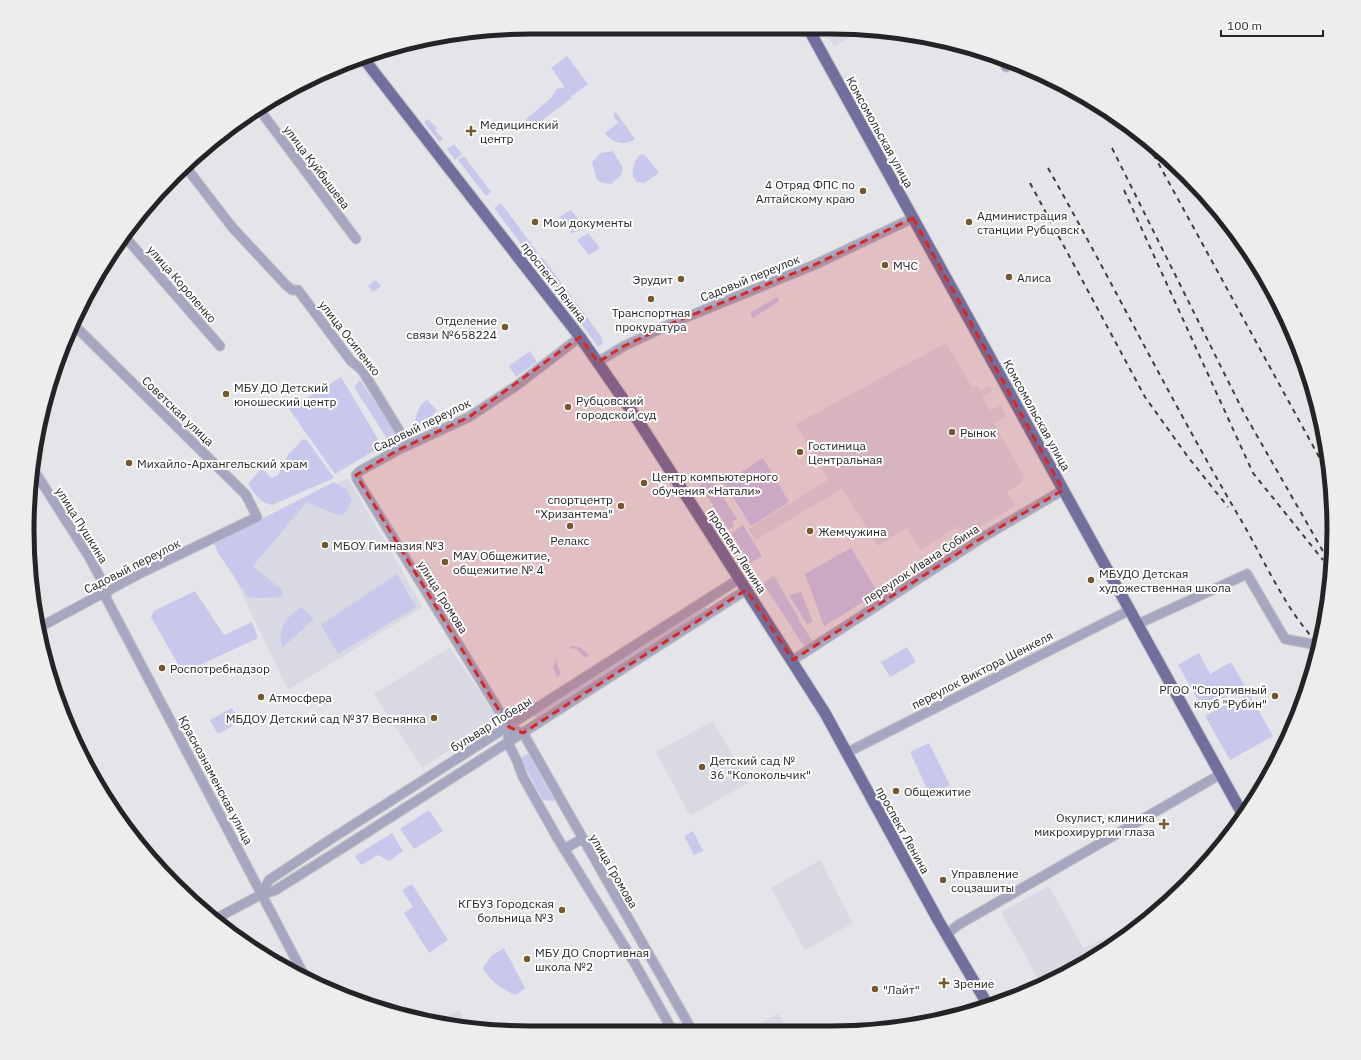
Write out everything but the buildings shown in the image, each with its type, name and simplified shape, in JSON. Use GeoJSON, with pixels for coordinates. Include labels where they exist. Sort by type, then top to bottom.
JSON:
{"type":"FeatureCollection","features":[{"type":"Feature","properties":{"kind":"main road","name":"Комсомольская улица"},"geometry":{"type":"LineString","coordinates":[[811,34],[1240,810]]}},
{"type":"Feature","properties":{"kind":"main road","name":"проспект Ленина"},"geometry":{"type":"LineString","coordinates":[[366,62],[580,337],[637,419],[746,590],[793,660],[825,713],[986,1001]]}},
{"type":"Feature","properties":{"kind":"street","name":"улица Куйбышева"},"geometry":{"type":"LineString","coordinates":[[262,113],[356,239]]}},
{"type":"Feature","properties":{"kind":"street","name":"улица Осипенко"},"geometry":{"type":"LineString","coordinates":[[188,170],[232,227],[286,285],[292,290],[298,290],[350,361],[362,370],[408,445]]}},
{"type":"Feature","properties":{"kind":"street","name":"Садовый переулок"},"geometry":{"type":"LineString","coordinates":[[598,362],[624,346],[677,321],[814,265],[912,218]]}},
{"type":"Feature","properties":{"kind":"street","name":"улица Короленко"},"geometry":{"type":"LineString","coordinates":[[128,240],[220,346]]}},
{"type":"Feature","properties":{"kind":"street","name":"Советская улица"},"geometry":{"type":"LineString","coordinates":[[77,329],[246,495],[258,517]]}},
{"type":"Feature","properties":{"kind":"street","name":"Садовый переулок"},"geometry":{"type":"LineString","coordinates":[[357,480],[356,475],[360,471],[408,445],[469,417],[516,386],[580,337]]}},
{"type":"Feature","properties":{"kind":"street","name":"улица Пушкина"},"geometry":{"type":"LineString","coordinates":[[37,475],[88,555],[106,593]]}},
{"type":"Feature","properties":{"kind":"street","name":"улица Громова"},"geometry":{"type":"LineString","coordinates":[[357,480],[509,727]]}},
{"type":"Feature","properties":{"kind":"street","name":"переулок Ивана Собина"},"geometry":{"type":"LineString","coordinates":[[793,660],[985,536],[1064,490]]}},
{"type":"Feature","properties":{"kind":"street","name":"Садовый переулок"},"geometry":{"type":"LineString","coordinates":[[44,625],[144,572],[258,517]]}},
{"type":"Feature","properties":{"kind":"street"},"geometry":{"type":"LineString","coordinates":[[1138,624],[1247,574],[1285,639],[1313,645]]}},
{"type":"Feature","properties":{"kind":"street","name":"бульвар Победы"},"geometry":{"type":"LineString","coordinates":[[262,894],[269,880],[739,579]]}},
{"type":"Feature","properties":{"kind":"street","name":"бульвар Победы"},"geometry":{"type":"LineString","coordinates":[[219,917],[262,894],[274,891],[339,851],[746,590]]}},
{"type":"Feature","properties":{"kind":"street","name":"Краснознаменская улица"},"geometry":{"type":"LineString","coordinates":[[106,593],[301,970]]}},
{"type":"Feature","properties":{"kind":"street","name":"переулок Виктора Шенкеля"},"geometry":{"type":"LineString","coordinates":[[846,753],[1130,610]]}},
{"type":"Feature","properties":{"kind":"street"},"geometry":{"type":"LineString","coordinates":[[523,733],[509,727],[508,743],[523,777],[671,1026]]}},
{"type":"Feature","properties":{"kind":"street","name":"улица Громова"},"geometry":{"type":"LineString","coordinates":[[523,733],[582,840],[690,1026]]}},
{"type":"Feature","properties":{"kind":"street"},"geometry":{"type":"LineString","coordinates":[[947,934],[958,925],[1221,774]]}},
{"type":"Feature","properties":{"kind":"street"},"geometry":{"type":"LineString","coordinates":[[380,808],[387,819]]}},
{"type":"Feature","properties":{"kind":"street"},"geometry":{"type":"LineString","coordinates":[[332,839],[339,851]]}},
{"type":"Feature","properties":{"kind":"street"},"geometry":{"type":"LineString","coordinates":[[564,848],[582,840]]}},
{"type":"Feature","properties":{"kind":"street"},"geometry":{"type":"LineString","coordinates":[[634,962],[648,954]]}},
{"type":"Feature","properties":{"kind":"highlighted area"},"geometry":{"type":"Polygon","coordinates":[[[913,218],[1063,490],[985,536],[793,660],[746,590],[523,733],[509,727],[356,475],[398,450],[469,417],[580,337],[598,362],[624,346],[677,321],[814,265],[913,218]]]}},
{"type":"Feature","properties":{"kind":"shaded area"},"geometry":{"type":"Polygon","coordinates":[[[826,34],[853,35],[834,47],[826,34]]]}},
{"type":"Feature","properties":{"kind":"shaded area"},"geometry":{"type":"Polygon","coordinates":[[[567,56],[588,84],[572,96],[569,93],[572,98],[530,129],[525,120],[551,98],[557,89],[565,87],[551,68],[567,56]]]}},
{"type":"Feature","properties":{"kind":"shaded area"},"geometry":{"type":"Polygon","coordinates":[[[616,112],[635,139],[627,143],[618,142],[611,139],[605,133],[618,123],[613,115],[616,112]]]}},
{"type":"Feature","properties":{"kind":"shaded area"},"geometry":{"type":"Polygon","coordinates":[[[428,119],[437,128],[435,130],[443,139],[439,142],[424,122],[428,119]]]}},
{"type":"Feature","properties":{"kind":"shaded area"},"geometry":{"type":"Polygon","coordinates":[[[454,144],[462,154],[455,160],[447,149],[454,144]]]}},
{"type":"Feature","properties":{"kind":"shaded area"},"geometry":{"type":"Polygon","coordinates":[[[613,151],[623,168],[621,175],[611,184],[603,183],[597,180],[592,162],[601,153],[613,151]]]}},
{"type":"Feature","properties":{"kind":"shaded area"},"geometry":{"type":"Polygon","coordinates":[[[641,154],[645,155],[659,173],[644,183],[637,182],[633,177],[634,164],[641,154]]]}},
{"type":"Feature","properties":{"kind":"shaded area"},"geometry":{"type":"Polygon","coordinates":[[[464,156],[491,192],[486,196],[458,160],[464,156]]]}},
{"type":"Feature","properties":{"kind":"shaded area"},"geometry":{"type":"Polygon","coordinates":[[[501,203],[538,253],[532,258],[494,208],[501,203]]]}},
{"type":"Feature","properties":{"kind":"shaded area"},"geometry":{"type":"Polygon","coordinates":[[[571,210],[584,227],[572,234],[559,217],[571,210]]]}},
{"type":"Feature","properties":{"kind":"shaded area"},"geometry":{"type":"Polygon","coordinates":[[[588,233],[600,248],[589,255],[577,240],[588,233]]]}},
{"type":"Feature","properties":{"kind":"shaded area"},"geometry":{"type":"Polygon","coordinates":[[[542,257],[572,297],[566,302],[536,262],[542,257]]]}},
{"type":"Feature","properties":{"kind":"shaded area"},"geometry":{"type":"Polygon","coordinates":[[[376,280],[381,286],[373,292],[368,286],[376,280]]]}},
{"type":"Feature","properties":{"kind":"shaded area"},"geometry":{"type":"Polygon","coordinates":[[[777,297],[779,301],[753,318],[750,313],[777,297]]]}},
{"type":"Feature","properties":{"kind":"shaded area"},"geometry":{"type":"Polygon","coordinates":[[[575,301],[603,339],[603,343],[598,347],[569,306],[575,301]]]}},
{"type":"Feature","properties":{"kind":"shaded area"},"geometry":{"type":"Polygon","coordinates":[[[946,343],[972,387],[976,385],[980,391],[990,385],[993,390],[982,397],[990,411],[1001,405],[1006,417],[994,423],[1024,477],[1020,484],[1007,492],[1014,504],[1013,507],[965,536],[958,526],[921,550],[907,528],[878,546],[842,489],[755,540],[748,529],[828,480],[796,424],[946,343]]]}},
{"type":"Feature","properties":{"kind":"shaded area"},"geometry":{"type":"Polygon","coordinates":[[[530,351],[537,362],[516,377],[509,366],[530,351]]]}},
{"type":"Feature","properties":{"kind":"shaded area"},"geometry":{"type":"Polygon","coordinates":[[[341,377],[382,446],[335,474],[289,409],[341,377]]]}},
{"type":"Feature","properties":{"kind":"shaded area"},"geometry":{"type":"Polygon","coordinates":[[[360,380],[399,438],[390,443],[354,387],[360,380]]]}},
{"type":"Feature","properties":{"kind":"shaded area"},"geometry":{"type":"Polygon","coordinates":[[[427,400],[437,410],[428,422],[419,426],[415,423],[417,413],[422,404],[427,400]]]}},
{"type":"Feature","properties":{"kind":"shaded area"},"geometry":{"type":"Polygon","coordinates":[[[303,439],[307,440],[334,478],[272,505],[261,500],[255,495],[248,484],[262,468],[271,478],[278,475],[288,455],[303,439]]]}},
{"type":"Feature","properties":{"kind":"shaded area"},"geometry":{"type":"Polygon","coordinates":[[[763,458],[789,502],[751,526],[724,483],[763,458]]]}},
{"type":"Feature","properties":{"kind":"shaded area"},"geometry":{"type":"Polygon","coordinates":[[[348,478],[423,607],[288,690],[219,546],[348,478]]]}},
{"type":"Feature","properties":{"kind":"shaded area"},"geometry":{"type":"Polygon","coordinates":[[[711,478],[737,519],[732,522],[734,526],[729,530],[700,485],[711,478]]]}},
{"type":"Feature","properties":{"kind":"shaded area"},"geometry":{"type":"Polygon","coordinates":[[[334,482],[346,489],[352,501],[343,515],[329,512],[307,502],[253,566],[282,590],[282,597],[248,597],[218,553],[214,543],[334,482]]]}},
{"type":"Feature","properties":{"kind":"shaded area"},"geometry":{"type":"Polygon","coordinates":[[[743,525],[762,556],[750,563],[731,533],[743,525]]]}},
{"type":"Feature","properties":{"kind":"shaded area"},"geometry":{"type":"Polygon","coordinates":[[[851,548],[878,593],[824,626],[805,574],[851,548]]]}},
{"type":"Feature","properties":{"kind":"shaded area"},"geometry":{"type":"Polygon","coordinates":[[[397,574],[416,607],[338,654],[321,625],[397,574]]]}},
{"type":"Feature","properties":{"kind":"shaded area"},"geometry":{"type":"Polygon","coordinates":[[[774,576],[799,619],[798,620],[814,643],[805,648],[763,583],[774,576]]]}},
{"type":"Feature","properties":{"kind":"shaded area"},"geometry":{"type":"Polygon","coordinates":[[[195,591],[224,635],[252,622],[258,638],[183,673],[151,617],[154,611],[195,591]]]}},
{"type":"Feature","properties":{"kind":"shaded area"},"geometry":{"type":"Polygon","coordinates":[[[801,592],[813,622],[807,624],[789,595],[801,592]]]}},
{"type":"Feature","properties":{"kind":"shaded area"},"geometry":{"type":"Polygon","coordinates":[[[704,605],[708,611],[538,718],[533,716],[704,605]]]}},
{"type":"Feature","properties":{"kind":"shaded area"},"geometry":{"type":"Polygon","coordinates":[[[301,607],[314,619],[282,648],[281,634],[284,624],[290,616],[301,607]]]}},
{"type":"Feature","properties":{"kind":"shaded area"},"geometry":{"type":"Polygon","coordinates":[[[573,646],[581,648],[589,655],[585,658],[577,649],[568,648],[573,646]]]}},
{"type":"Feature","properties":{"kind":"shaded area"},"geometry":{"type":"Polygon","coordinates":[[[450,647],[498,719],[422,768],[374,694],[450,647]]]}},
{"type":"Feature","properties":{"kind":"shaded area"},"geometry":{"type":"Polygon","coordinates":[[[907,647],[916,662],[890,677],[881,662],[907,647]]]}},
{"type":"Feature","properties":{"kind":"shaded area"},"geometry":{"type":"Polygon","coordinates":[[[1199,653],[1210,674],[1231,662],[1245,686],[1239,690],[1236,685],[1225,691],[1228,696],[1204,710],[1178,665],[1199,653]]]}},
{"type":"Feature","properties":{"kind":"shaded area"},"geometry":{"type":"Polygon","coordinates":[[[558,654],[556,662],[561,674],[557,677],[553,668],[558,654]]]}},
{"type":"Feature","properties":{"kind":"shaded area"},"geometry":{"type":"Polygon","coordinates":[[[1248,692],[1273,736],[1230,760],[1205,716],[1231,702],[1233,706],[1243,700],[1242,696],[1248,692]]]}},
{"type":"Feature","properties":{"kind":"shaded area"},"geometry":{"type":"Polygon","coordinates":[[[232,708],[240,722],[218,734],[210,720],[232,708]]]}},
{"type":"Feature","properties":{"kind":"shaded area","name":"Детский сад № 36 \"Колокольчик\""},"geometry":{"type":"Polygon","coordinates":[[[713,721],[748,783],[690,816],[656,752],[713,721]]]}},
{"type":"Feature","properties":{"kind":"shaded area"},"geometry":{"type":"Polygon","coordinates":[[[929,743],[950,785],[930,795],[910,752],[929,743]]]}},
{"type":"Feature","properties":{"kind":"shaded area"},"geometry":{"type":"Polygon","coordinates":[[[526,754],[529,755],[555,801],[543,800],[522,762],[522,757],[526,754]]]}},
{"type":"Feature","properties":{"kind":"shaded area"},"geometry":{"type":"Polygon","coordinates":[[[429,810],[443,831],[414,849],[400,829],[429,810]]]}},
{"type":"Feature","properties":{"kind":"shaded area"},"geometry":{"type":"Polygon","coordinates":[[[693,831],[703,851],[694,855],[684,836],[693,831]]]}},
{"type":"Feature","properties":{"kind":"shaded area"},"geometry":{"type":"Polygon","coordinates":[[[392,833],[403,851],[389,861],[378,855],[361,865],[355,856],[392,833]]]}},
{"type":"Feature","properties":{"kind":"shaded area"},"geometry":{"type":"Polygon","coordinates":[[[820,860],[853,923],[805,950],[771,888],[820,860]]]}},
{"type":"Feature","properties":{"kind":"shaded area"},"geometry":{"type":"Polygon","coordinates":[[[412,884],[448,940],[429,953],[404,913],[413,907],[402,890],[412,884]]]}},
{"type":"Feature","properties":{"kind":"shaded area"},"geometry":{"type":"Polygon","coordinates":[[[1049,886],[1083,948],[1104,939],[1106,943],[1079,960],[1039,980],[1001,912],[1049,886]]]}},
{"type":"Feature","properties":{"kind":"shaded area"},"geometry":{"type":"Polygon","coordinates":[[[504,948],[525,988],[516,995],[497,984],[489,977],[483,968],[491,956],[504,948]]]}},
{"type":"Feature","properties":{"kind":"shaded area"},"geometry":{"type":"Polygon","coordinates":[[[459,1010],[465,1022],[465,1022],[443,1018],[459,1010]]]}},
{"type":"Feature","properties":{"kind":"shaded area"},"geometry":{"type":"Polygon","coordinates":[[[778,1013],[786,1026],[755,1026],[778,1013]]]}},
{"type":"Feature","properties":{"kind":"railway"},"geometry":{"type":"LineString","coordinates":[[1112,148],[1244,413],[1326,557]]}},
{"type":"Feature","properties":{"kind":"railway"},"geometry":{"type":"LineString","coordinates":[[1152,152],[1323,464]]}},
{"type":"Feature","properties":{"kind":"railway"},"geometry":{"type":"LineString","coordinates":[[1048,168],[1191,433],[1250,536],[1276,585],[1296,616],[1314,639]]}},
{"type":"Feature","properties":{"kind":"railway"},"geometry":{"type":"LineString","coordinates":[[1030,183],[1145,397],[1188,457],[1228,507]]}},
{"type":"Feature","properties":{"kind":"railway"},"geometry":{"type":"LineString","coordinates":[[1124,190],[1253,473],[1323,560]]}},
{"type":"Feature","properties":{"kind":"place","name":"Медицинский центр"},"geometry":{"type":"Point","coordinates":[471,131]}},
{"type":"Feature","properties":{"kind":"place","name":"4 Отряд ФПС по Алтайскому краю"},"geometry":{"type":"Point","coordinates":[863,191]}},
{"type":"Feature","properties":{"kind":"place","name":"Мои документы"},"geometry":{"type":"Point","coordinates":[535,222]}},
{"type":"Feature","properties":{"kind":"place","name":"Администрация станции Рубцовск"},"geometry":{"type":"Point","coordinates":[969,222]}},
{"type":"Feature","properties":{"kind":"place","name":"МЧС"},"geometry":{"type":"Point","coordinates":[885,265]}},
{"type":"Feature","properties":{"kind":"place","name":"Алиса"},"geometry":{"type":"Point","coordinates":[1009,277]}},
{"type":"Feature","properties":{"kind":"place","name":"Эрудит"},"geometry":{"type":"Point","coordinates":[681,279]}},
{"type":"Feature","properties":{"kind":"place","name":"Транспортная прокуратура"},"geometry":{"type":"Point","coordinates":[651,299]}},
{"type":"Feature","properties":{"kind":"place","name":"Отделение связи №658224"},"geometry":{"type":"Point","coordinates":[505,327]}},
{"type":"Feature","properties":{"kind":"place","name":"МБУ ДО Детский юношеский центр"},"geometry":{"type":"Point","coordinates":[226,394]}},
{"type":"Feature","properties":{"kind":"place","name":"Рубцовский городской суд"},"geometry":{"type":"Point","coordinates":[568,407]}},
{"type":"Feature","properties":{"kind":"place","name":"Рынок"},"geometry":{"type":"Point","coordinates":[952,432]}},
{"type":"Feature","properties":{"kind":"place","name":"Гостиница Центральная"},"geometry":{"type":"Point","coordinates":[800,452]}},
{"type":"Feature","properties":{"kind":"place","name":"Михайло-Архангельский храм"},"geometry":{"type":"Point","coordinates":[129,463]}},
{"type":"Feature","properties":{"kind":"place","name":"Центр компьютерного обучения «Натали»"},"geometry":{"type":"Point","coordinates":[644,483]}},
{"type":"Feature","properties":{"kind":"place","name":"спортцентр \"Хризантема\""},"geometry":{"type":"Point","coordinates":[621,506]}},
{"type":"Feature","properties":{"kind":"place","name":"Релакс"},"geometry":{"type":"Point","coordinates":[570,526]}},
{"type":"Feature","properties":{"kind":"place","name":"Жемчужина"},"geometry":{"type":"Point","coordinates":[810,531]}},
{"type":"Feature","properties":{"kind":"place","name":"МБОУ Гимназия №3"},"geometry":{"type":"Point","coordinates":[325,545]}},
{"type":"Feature","properties":{"kind":"place","name":"МАУ Общежитие, общежитие № 4"},"geometry":{"type":"Point","coordinates":[445,562]}},
{"type":"Feature","properties":{"kind":"place","name":"МБУДО Детская художественная школа"},"geometry":{"type":"Point","coordinates":[1091,580]}},
{"type":"Feature","properties":{"kind":"place","name":"Роспотребнадзор"},"geometry":{"type":"Point","coordinates":[162,668]}},
{"type":"Feature","properties":{"kind":"place","name":"РГОО \"Спортивный клуб \"Рубин\""},"geometry":{"type":"Point","coordinates":[1275,696]}},
{"type":"Feature","properties":{"kind":"place","name":"Атмосфера"},"geometry":{"type":"Point","coordinates":[261,697]}},
{"type":"Feature","properties":{"kind":"place","name":"МБДОУ Детский сад №37 Веснянка"},"geometry":{"type":"Point","coordinates":[434,718]}},
{"type":"Feature","properties":{"kind":"place","name":"Детский сад № 36 \"Колокольчик\""},"geometry":{"type":"Point","coordinates":[702,767]}},
{"type":"Feature","properties":{"kind":"place","name":"Общежитие"},"geometry":{"type":"Point","coordinates":[896,791]}},
{"type":"Feature","properties":{"kind":"place","name":"Окулист, клиника микрохирургии глаза"},"geometry":{"type":"Point","coordinates":[1164,824]}},
{"type":"Feature","properties":{"kind":"place","name":"Управление соцзашиты"},"geometry":{"type":"Point","coordinates":[943,880]}},
{"type":"Feature","properties":{"kind":"place","name":"КГБУЗ Городская больница №3"},"geometry":{"type":"Point","coordinates":[562,910]}},
{"type":"Feature","properties":{"kind":"place","name":"МБУ ДО Спортивная школа №2"},"geometry":{"type":"Point","coordinates":[527,959]}},
{"type":"Feature","properties":{"kind":"place","name":"Зрение"},"geometry":{"type":"Point","coordinates":[944,983]}},
{"type":"Feature","properties":{"kind":"place","name":"\"Лайт\""},"geometry":{"type":"Point","coordinates":[875,989]}}]}
